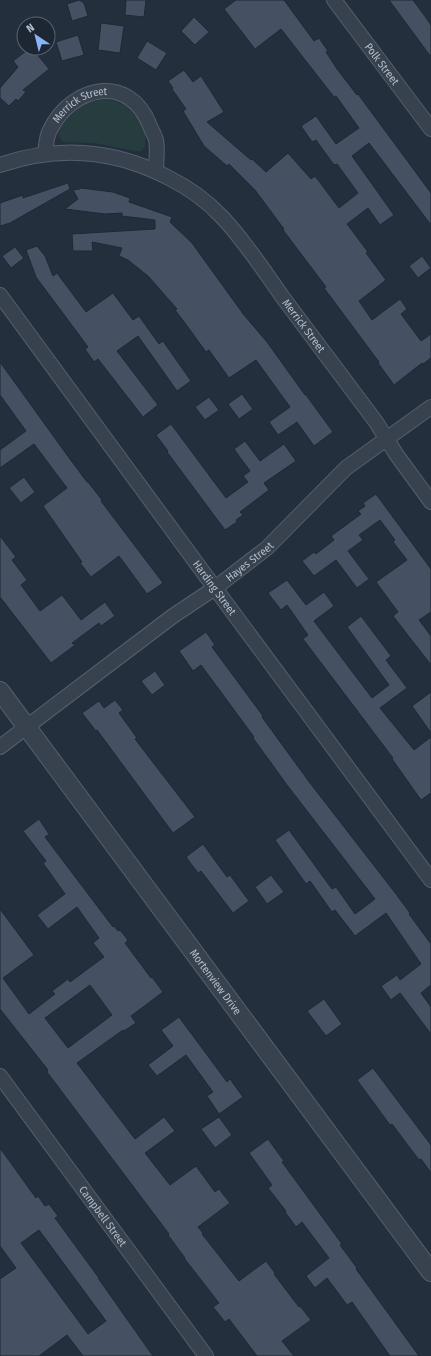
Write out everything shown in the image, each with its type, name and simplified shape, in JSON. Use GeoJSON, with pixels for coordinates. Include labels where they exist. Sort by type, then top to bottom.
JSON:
{"type":"FeatureCollection","features":[{"type":"Feature","properties":{"kind":"street","name":"Polk Street"},"geometry":{"type":"LineString","coordinates":[[334,0],[431,129]]}},
{"type":"Feature","properties":{"kind":"street","name":"Merrick Street"},"geometry":{"type":"LineString","coordinates":[[45,154],[49,131],[62,111],[81,96],[104,90],[127,96],[145,113],[156,140],[156,171]]}},
{"type":"Feature","properties":{"kind":"street","name":"Merrick Street"},"geometry":{"type":"LineString","coordinates":[[0,165],[14,160],[45,154],[74,152],[98,154],[116,157],[139,164],[156,171],[197,193],[222,216],[230,226],[376,422],[386,439],[431,502]]}},
{"type":"Feature","properties":{"kind":"street","name":"Harding Street"},"geometry":{"type":"LineString","coordinates":[[0,295],[431,880]]}},
{"type":"Feature","properties":{"kind":"street","name":"Hayes Street"},"geometry":{"type":"LineString","coordinates":[[0,747],[173,616],[215,588],[267,548],[346,468],[431,407]]}},
{"type":"Feature","properties":{"kind":"street","name":"Mortenview Drive"},"geometry":{"type":"LineString","coordinates":[[0,691],[431,1272]]}},
{"type":"Feature","properties":{"kind":"street","name":"Campbell Street"},"geometry":{"type":"LineString","coordinates":[[0,1076],[206,1356]]}},
{"type":"Feature","properties":{"kind":"green space"},"geometry":{"type":"Polygon","coordinates":[[[108,99],[125,105],[138,118],[145,131],[145,146],[141,151],[95,143],[63,142],[58,135],[60,125],[67,113],[89,100],[108,99]]]}},
{"type":"Feature","properties":{"kind":"building"},"geometry":{"type":"Polygon","coordinates":[[[79,0],[84,3],[88,16],[72,21],[67,4],[79,0]]]}},
{"type":"Feature","properties":{"kind":"building"},"geometry":{"type":"Polygon","coordinates":[[[126,0],[146,0],[144,17],[125,15],[126,0]]]}},
{"type":"Feature","properties":{"kind":"building"},"geometry":{"type":"Polygon","coordinates":[[[236,0],[284,0],[314,41],[319,38],[328,51],[326,52],[337,69],[357,95],[358,94],[431,193],[431,225],[369,143],[352,156],[394,215],[380,225],[368,208],[347,224],[368,252],[366,253],[386,280],[359,301],[372,320],[400,299],[407,309],[401,314],[421,341],[431,334],[431,358],[423,364],[422,363],[394,385],[378,363],[379,362],[324,288],[326,287],[255,190],[229,164],[227,166],[204,146],[183,111],[186,109],[168,81],[184,70],[193,82],[201,76],[224,112],[207,122],[266,172],[288,153],[311,179],[315,176],[339,208],[358,193],[337,164],[334,165],[316,140],[312,142],[301,126],[316,116],[336,144],[359,128],[336,96],[334,97],[281,29],[255,49],[224,9],[236,0]]]}},
{"type":"Feature","properties":{"kind":"building"},"geometry":{"type":"Polygon","coordinates":[[[389,0],[413,0],[431,25],[431,57],[389,0]]]}},
{"type":"Feature","properties":{"kind":"building"},"geometry":{"type":"Polygon","coordinates":[[[194,17],[209,32],[195,45],[181,31],[194,17]]]}},
{"type":"Feature","properties":{"kind":"building"},"geometry":{"type":"Polygon","coordinates":[[[101,23],[124,26],[120,53],[98,50],[101,23]]]}},
{"type":"Feature","properties":{"kind":"building"},"geometry":{"type":"Polygon","coordinates":[[[78,35],[84,55],[62,61],[56,42],[78,35]]]}},
{"type":"Feature","properties":{"kind":"building"},"geometry":{"type":"Polygon","coordinates":[[[147,41],[167,53],[156,70],[137,58],[147,41]]]}},
{"type":"Feature","properties":{"kind":"building"},"geometry":{"type":"Polygon","coordinates":[[[20,56],[38,56],[49,69],[23,90],[26,92],[18,101],[16,99],[9,106],[0,98],[0,88],[18,67],[13,61],[20,56]]]}},
{"type":"Feature","properties":{"kind":"building"},"geometry":{"type":"Polygon","coordinates":[[[68,183],[70,189],[10,223],[0,226],[0,203],[23,195],[23,198],[68,183]]]}},
{"type":"Feature","properties":{"kind":"building"},"geometry":{"type":"Polygon","coordinates":[[[81,188],[113,192],[130,198],[129,202],[172,217],[170,222],[192,243],[244,315],[267,342],[333,432],[314,446],[297,422],[278,435],[269,422],[290,407],[256,360],[229,378],[209,350],[206,352],[175,310],[177,309],[148,276],[128,260],[119,256],[122,248],[92,242],[93,251],[73,251],[72,234],[155,229],[155,220],[122,216],[122,213],[105,214],[65,209],[78,199],[73,190],[81,188]]]}},
{"type":"Feature","properties":{"kind":"building"},"geometry":{"type":"Polygon","coordinates":[[[37,246],[45,256],[53,276],[57,273],[86,312],[113,293],[133,320],[139,316],[159,344],[163,341],[191,381],[177,391],[138,336],[117,351],[158,405],[143,417],[98,359],[94,362],[85,349],[88,347],[36,277],[26,250],[37,246]]]}},
{"type":"Feature","properties":{"kind":"building"},"geometry":{"type":"Polygon","coordinates":[[[15,247],[24,258],[11,268],[2,256],[15,247]]]}},
{"type":"Feature","properties":{"kind":"building"},"geometry":{"type":"Polygon","coordinates":[[[422,256],[431,268],[418,278],[409,266],[422,256]]]}},
{"type":"Feature","properties":{"kind":"building"},"geometry":{"type":"Polygon","coordinates":[[[0,362],[67,455],[163,583],[147,594],[119,556],[91,577],[80,563],[82,562],[43,506],[67,488],[34,444],[0,468],[0,450],[26,431],[0,395],[0,362]]]}},
{"type":"Feature","properties":{"kind":"building"},"geometry":{"type":"Polygon","coordinates":[[[242,394],[253,409],[239,419],[228,404],[242,394]]]}},
{"type":"Feature","properties":{"kind":"building"},"geometry":{"type":"Polygon","coordinates":[[[209,397],[219,410],[205,420],[195,407],[209,397]]]}},
{"type":"Feature","properties":{"kind":"building"},"geometry":{"type":"Polygon","coordinates":[[[171,424],[226,498],[248,482],[243,476],[250,471],[234,449],[245,441],[260,461],[284,444],[296,461],[264,483],[269,490],[240,512],[243,515],[236,520],[237,522],[225,530],[156,435],[171,424]]]}},
{"type":"Feature","properties":{"kind":"building"},"geometry":{"type":"Polygon","coordinates":[[[24,477],[35,492],[21,503],[9,488],[24,477]]]}},
{"type":"Feature","properties":{"kind":"building"},"geometry":{"type":"Polygon","coordinates":[[[376,494],[431,569],[431,612],[419,620],[431,636],[431,665],[393,616],[398,612],[376,582],[407,560],[393,542],[395,540],[380,520],[359,535],[363,540],[348,551],[369,579],[357,588],[336,560],[314,576],[302,561],[314,552],[316,554],[334,540],[331,536],[361,514],[358,511],[365,506],[363,503],[376,494]]]}},
{"type":"Feature","properties":{"kind":"building"},"geometry":{"type":"Polygon","coordinates":[[[0,536],[16,557],[12,560],[27,580],[21,585],[40,611],[62,595],[81,620],[105,602],[115,616],[101,626],[99,623],[72,643],[75,645],[51,663],[0,597],[0,536]]]}},
{"type":"Feature","properties":{"kind":"building"},"geometry":{"type":"Polygon","coordinates":[[[287,580],[306,605],[324,592],[334,606],[314,621],[372,698],[389,685],[347,627],[361,616],[391,656],[386,660],[407,688],[380,708],[414,750],[431,737],[431,793],[421,800],[392,759],[393,758],[303,639],[308,635],[287,605],[281,610],[268,593],[287,580]]]}},
{"type":"Feature","properties":{"kind":"building"},"geometry":{"type":"Polygon","coordinates":[[[206,632],[215,645],[212,647],[263,716],[262,717],[310,783],[396,894],[431,944],[431,985],[421,993],[431,1007],[431,1034],[400,993],[391,1000],[381,986],[397,975],[400,980],[421,964],[386,913],[355,936],[335,910],[332,912],[310,881],[306,884],[275,840],[289,830],[332,889],[336,887],[355,914],[375,899],[287,785],[201,665],[193,671],[179,651],[206,632]]]}},
{"type":"Feature","properties":{"kind":"building"},"geometry":{"type":"Polygon","coordinates":[[[155,671],[165,685],[152,695],[141,681],[155,671]]]}},
{"type":"Feature","properties":{"kind":"building"},"geometry":{"type":"Polygon","coordinates":[[[431,692],[431,733],[412,706],[431,692]]]}},
{"type":"Feature","properties":{"kind":"building"},"geometry":{"type":"Polygon","coordinates":[[[115,700],[123,710],[119,713],[137,738],[135,739],[195,817],[173,833],[97,730],[96,731],[82,713],[99,701],[104,708],[115,700]]]}},
{"type":"Feature","properties":{"kind":"building"},"geometry":{"type":"Polygon","coordinates":[[[39,819],[49,834],[45,837],[113,927],[114,926],[118,931],[120,930],[128,940],[125,943],[163,992],[131,1016],[136,1023],[124,1031],[123,1030],[77,1063],[135,1139],[164,1117],[175,1131],[145,1153],[170,1185],[196,1166],[215,1192],[219,1189],[230,1203],[198,1227],[239,1281],[266,1261],[299,1307],[300,1306],[311,1320],[282,1341],[294,1356],[257,1356],[229,1319],[225,1322],[213,1307],[219,1303],[47,1072],[48,1070],[0,1009],[0,909],[34,955],[3,978],[29,1014],[55,994],[52,991],[68,979],[70,982],[104,957],[93,943],[99,938],[77,907],[48,929],[37,915],[65,894],[43,863],[46,861],[23,831],[39,819]],[[90,985],[45,1018],[68,1048],[112,1015],[90,985]]]}},
{"type":"Feature","properties":{"kind":"building"},"geometry":{"type":"Polygon","coordinates":[[[203,844],[227,877],[230,875],[249,901],[233,913],[201,871],[198,873],[186,857],[203,844]]]}},
{"type":"Feature","properties":{"kind":"building"},"geometry":{"type":"Polygon","coordinates":[[[271,875],[284,892],[267,904],[255,887],[271,875]]]}},
{"type":"Feature","properties":{"kind":"building"},"geometry":{"type":"Polygon","coordinates":[[[324,999],[342,1024],[326,1036],[307,1011],[324,999]]]}},
{"type":"Feature","properties":{"kind":"building"},"geometry":{"type":"Polygon","coordinates":[[[179,1017],[227,1082],[230,1079],[243,1097],[219,1114],[207,1096],[213,1092],[186,1055],[157,1076],[148,1065],[173,1046],[161,1030],[179,1017]]]}},
{"type":"Feature","properties":{"kind":"building"},"geometry":{"type":"Polygon","coordinates":[[[373,1068],[431,1145],[431,1173],[421,1159],[419,1160],[392,1124],[390,1125],[357,1080],[373,1068]]]}},
{"type":"Feature","properties":{"kind":"building"},"geometry":{"type":"Polygon","coordinates":[[[219,1117],[232,1135],[215,1148],[201,1129],[219,1117]]]}},
{"type":"Feature","properties":{"kind":"building"},"geometry":{"type":"Polygon","coordinates":[[[268,1139],[284,1161],[282,1162],[342,1244],[340,1245],[357,1268],[356,1269],[419,1356],[390,1356],[352,1302],[347,1305],[327,1278],[315,1288],[306,1276],[329,1258],[302,1222],[296,1227],[285,1212],[286,1211],[268,1188],[272,1185],[249,1153],[268,1139]]]}},
{"type":"Feature","properties":{"kind":"building"},"geometry":{"type":"Polygon","coordinates":[[[0,1148],[36,1198],[38,1196],[45,1206],[49,1204],[58,1216],[55,1218],[153,1356],[83,1356],[67,1335],[39,1356],[0,1356],[0,1279],[16,1268],[0,1246],[0,1148]],[[39,1230],[21,1243],[88,1334],[106,1321],[39,1230]]]}}]}
